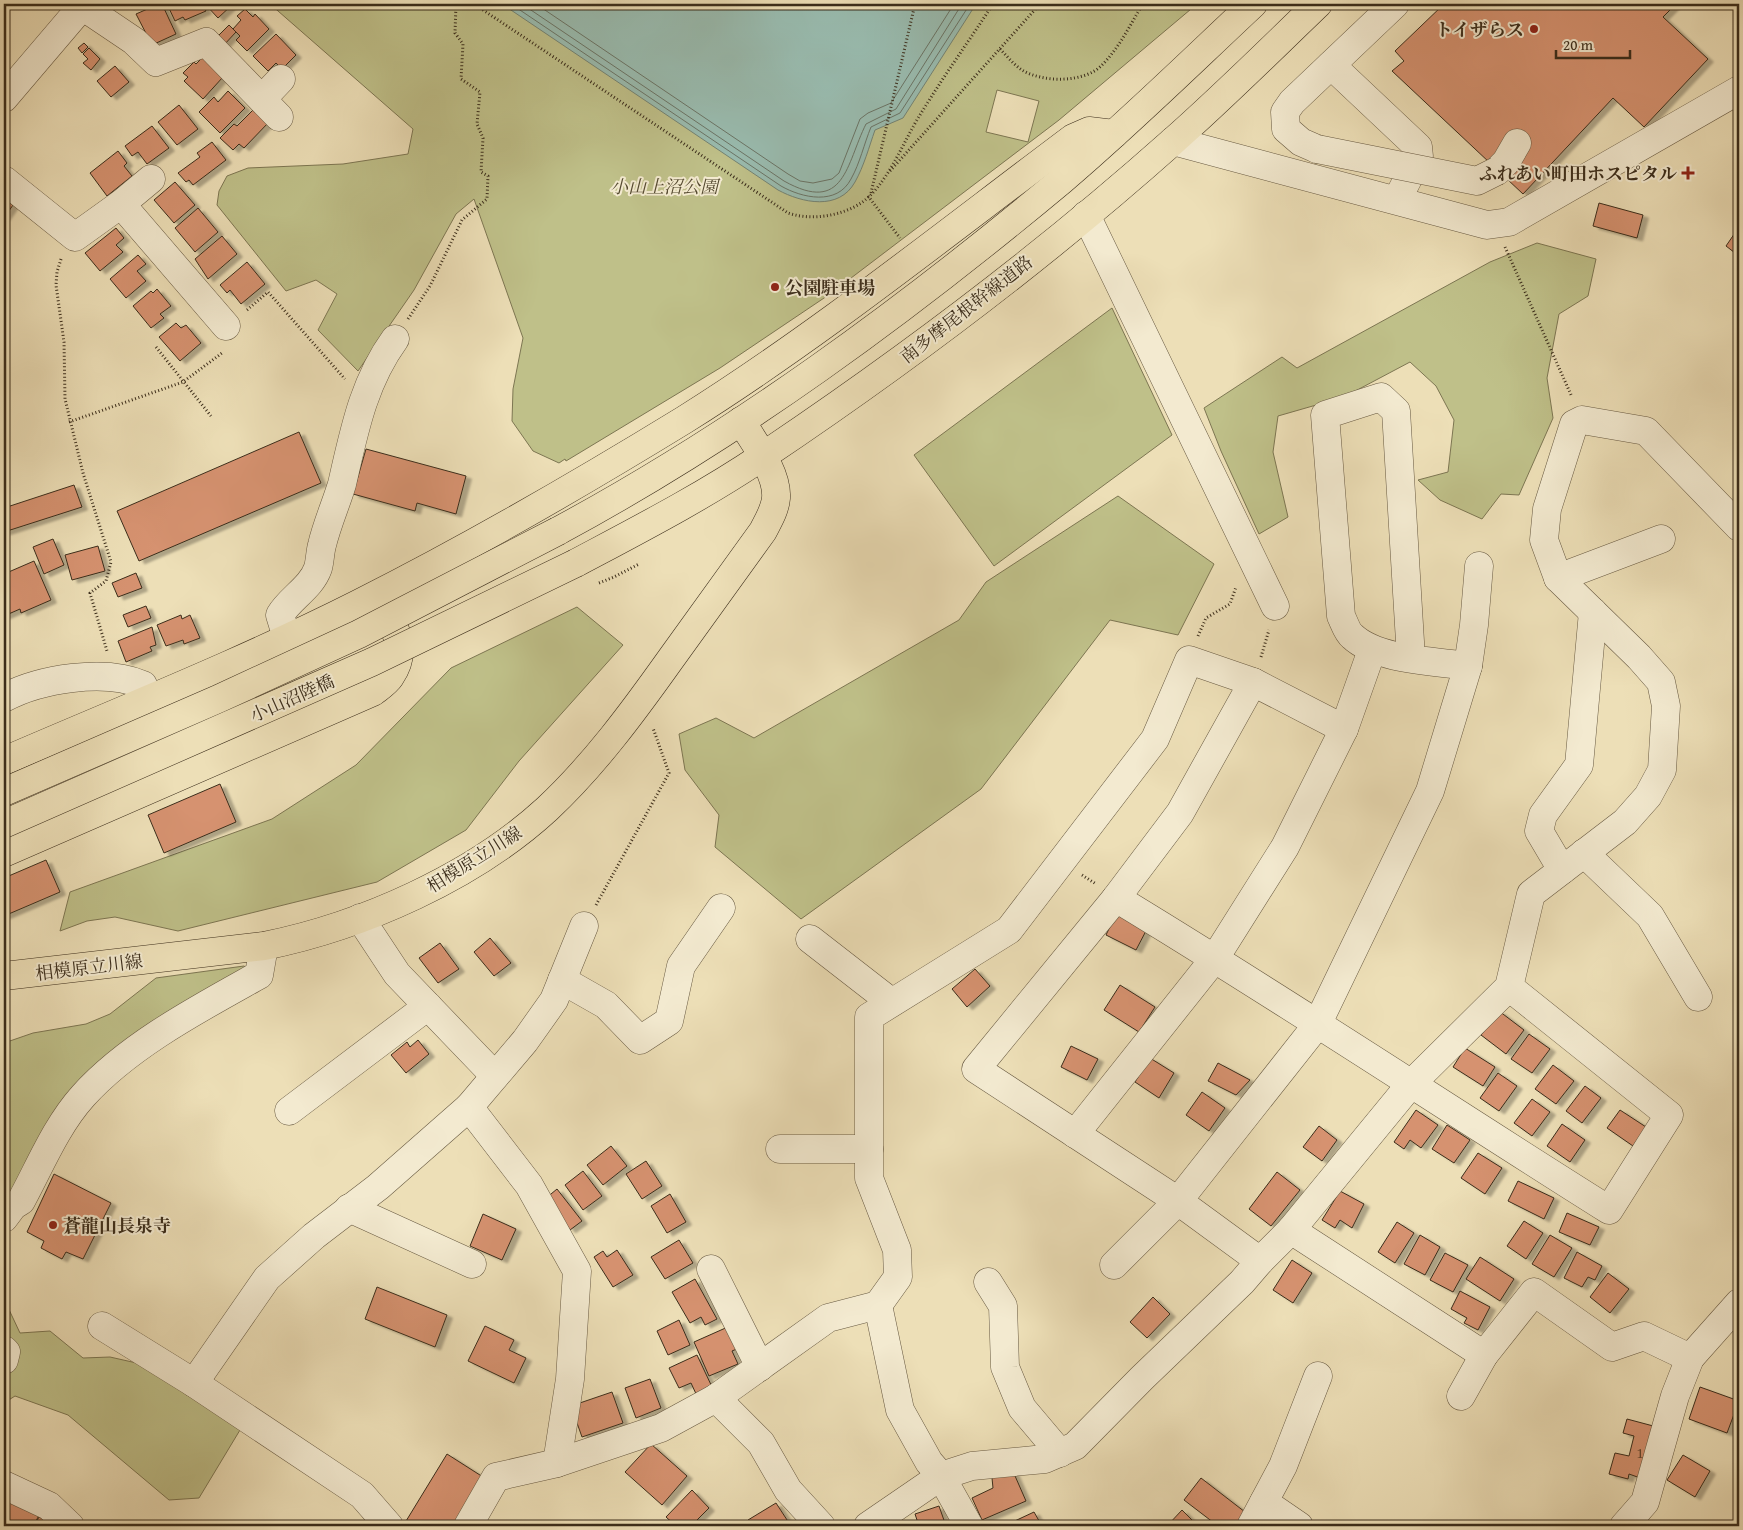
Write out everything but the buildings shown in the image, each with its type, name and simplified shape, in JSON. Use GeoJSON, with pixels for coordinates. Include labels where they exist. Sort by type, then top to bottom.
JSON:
{"type":"FeatureCollection","features":[{"type":"Feature","properties":{"kind":"main road"},"geometry":{"type":"LineString","coordinates":[[740,421],[913,299],[1062,180],[1253,4]]}},
{"type":"Feature","properties":{"kind":"main road","name":"南多摩尾根幹線道路"},"geometry":{"type":"LineString","coordinates":[[576,563],[674,510],[763,456],[913,351],[1086,215],[1173,141],[1318,4]]}},
{"type":"Feature","properties":{"kind":"main road"},"geometry":{"type":"LineString","coordinates":[[4,761],[287,638],[357,604],[474,542],[686,418],[841,312],[1073,138],[1089,131],[1114,134]]}},
{"type":"Feature","properties":{"kind":"main road","name":"相模原立川線"},"geometry":{"type":"LineString","coordinates":[[4,976],[264,946],[322,932],[360,918],[441,882],[485,856],[520,831],[547,809],[586,768],[642,699],[763,531],[772,514],[775,493],[763,456],[740,421]]}},
{"type":"Feature","properties":{"kind":"main road","name":"小山沼陸橋"},"geometry":{"type":"LineString","coordinates":[[4,792],[218,699],[351,638],[558,531],[657,475],[740,421]]}},
{"type":"Feature","properties":{"kind":"main road","name":"小山沼陸橋"},"geometry":{"type":"LineString","coordinates":[[4,824],[372,662],[576,563]]}},
{"type":"Feature","properties":{"kind":"main road"},"geometry":{"type":"LineString","coordinates":[[4,853],[372,692],[389,679],[397,666],[400,644],[396,628],[383,612],[371,606],[357,604]]}},
{"type":"Feature","properties":{"kind":"street"},"geometry":{"type":"LineString","coordinates":[[1395,4],[1292,102],[1284,112],[1286,129],[1300,142],[1317,149],[1477,181],[1497,171],[1506,162],[1517,143]]}},
{"type":"Feature","properties":{"kind":"street"},"geometry":{"type":"LineString","coordinates":[[5,92],[83,5],[134,41],[156,62],[206,42],[270,108],[281,80]]}},
{"type":"Feature","properties":{"kind":"street"},"geometry":{"type":"LineString","coordinates":[[1331,65],[1418,147],[1419,157],[1397,200]]}},
{"type":"Feature","properties":{"kind":"street"},"geometry":{"type":"LineString","coordinates":[[1173,141],[1487,225],[1509,222],[1739,90]]}},
{"type":"Feature","properties":{"kind":"street"},"geometry":{"type":"LineString","coordinates":[[4,180],[75,237],[152,179]]}},
{"type":"Feature","properties":{"kind":"street"},"geometry":{"type":"LineString","coordinates":[[121,204],[227,338]]}},
{"type":"Feature","properties":{"kind":"street"},"geometry":{"type":"LineString","coordinates":[[1086,215],[1276,606]]}},
{"type":"Feature","properties":{"kind":"street"},"geometry":{"type":"LineString","coordinates":[[287,638],[280,615],[286,606],[304,589],[317,568],[321,547],[341,486],[352,434],[365,394],[376,368],[395,339]]}},
{"type":"Feature","properties":{"kind":"street"},"geometry":{"type":"LineString","coordinates":[[1411,658],[1396,411],[1381,397],[1325,415],[1341,616],[1351,636],[1372,650],[1411,658],[1468,666]]}},
{"type":"Feature","properties":{"kind":"street"},"geometry":{"type":"LineString","coordinates":[[868,1526],[941,1476],[972,1466],[1045,1459],[1076,1446],[1142,1378],[1242,1282],[1290,1230],[1410,1085],[1509,987],[1531,894],[1626,822],[1648,796],[1662,770],[1666,706],[1660,682],[1639,657],[1558,578],[1544,540],[1547,509],[1574,424],[1582,420],[1646,432],[1739,527]]}},
{"type":"Feature","properties":{"kind":"street"},"geometry":{"type":"LineString","coordinates":[[1558,578],[1660,539]]}},
{"type":"Feature","properties":{"kind":"street"},"geometry":{"type":"LineString","coordinates":[[1114,1265],[1178,1201],[1317,1025],[1430,791],[1468,666],[1479,566]]}},
{"type":"Feature","properties":{"kind":"street"},"geometry":{"type":"LineString","coordinates":[[1562,870],[1539,831],[1543,815],[1579,765],[1593,612]]}},
{"type":"Feature","properties":{"kind":"street"},"geometry":{"type":"LineString","coordinates":[[1075,1134],[1215,958],[1284,847],[1344,729],[1372,650]]}},
{"type":"Feature","properties":{"kind":"street"},"geometry":{"type":"LineString","coordinates":[[468,1526],[496,1476],[556,1464],[661,1428],[716,1398],[828,1318],[878,1305],[898,1277],[897,1250],[869,1178],[869,1017],[1009,930],[1155,739],[1189,660],[1254,682],[1344,729]]}},
{"type":"Feature","properties":{"kind":"street"},"geometry":{"type":"LineString","coordinates":[[4,698],[49,681],[113,678],[135,681],[143,685],[148,698]]}},
{"type":"Feature","properties":{"kind":"street"},"geometry":{"type":"LineString","coordinates":[[1254,682],[1180,812],[1116,898],[976,1069],[1178,1201],[1260,1261]]}},
{"type":"Feature","properties":{"kind":"street"},"geometry":{"type":"LineString","coordinates":[[1584,853],[1650,916],[1698,997]]}},
{"type":"Feature","properties":{"kind":"street"},"geometry":{"type":"LineString","coordinates":[[1116,898],[1215,958],[1410,1085],[1609,1210],[1668,1115],[1509,987]]}},
{"type":"Feature","properties":{"kind":"street"},"geometry":{"type":"LineString","coordinates":[[562,980],[606,1005],[640,1040],[669,1022],[681,966],[722,908]]}},
{"type":"Feature","properties":{"kind":"street"},"geometry":{"type":"LineString","coordinates":[[360,918],[397,974],[495,1076]]}},
{"type":"Feature","properties":{"kind":"street"},"geometry":{"type":"LineString","coordinates":[[194,1383],[267,1278],[314,1236],[378,1187],[469,1107],[537,1024],[554,1000],[584,926]]}},
{"type":"Feature","properties":{"kind":"street"},"geometry":{"type":"LineString","coordinates":[[810,939],[892,1002]]}},
{"type":"Feature","properties":{"kind":"street"},"geometry":{"type":"LineString","coordinates":[[7,1205],[21,1201],[68,1116],[83,1096],[110,1070],[180,1019],[259,975],[264,946]]}},
{"type":"Feature","properties":{"kind":"street"},"geometry":{"type":"LineString","coordinates":[[289,1111],[428,1006]]}},
{"type":"Feature","properties":{"kind":"street"},"geometry":{"type":"LineString","coordinates":[[469,1107],[529,1185],[577,1271],[570,1379],[556,1464]]}},
{"type":"Feature","properties":{"kind":"street"},"geometry":{"type":"LineString","coordinates":[[780,1149],[869,1149]]}},
{"type":"Feature","properties":{"kind":"street"},"geometry":{"type":"LineString","coordinates":[[350,1208],[472,1264]]}},
{"type":"Feature","properties":{"kind":"street"},"geometry":{"type":"LineString","coordinates":[[1290,1230],[1484,1355]]}},
{"type":"Feature","properties":{"kind":"street"},"geometry":{"type":"LineString","coordinates":[[711,1269],[760,1367]]}},
{"type":"Feature","properties":{"kind":"street"},"geometry":{"type":"LineString","coordinates":[[988,1282],[1003,1306],[1005,1367],[1022,1408],[1060,1453]]}},
{"type":"Feature","properties":{"kind":"street"},"geometry":{"type":"LineString","coordinates":[[1461,1396],[1484,1355],[1534,1292],[1612,1346],[1644,1336],[1690,1358]]}},
{"type":"Feature","properties":{"kind":"street"},"geometry":{"type":"LineString","coordinates":[[1624,1526],[1645,1514],[1675,1396],[1690,1358],[1739,1303]]}},
{"type":"Feature","properties":{"kind":"street"},"geometry":{"type":"LineString","coordinates":[[878,1305],[900,1410],[929,1462],[941,1476],[969,1526]]}},
{"type":"Feature","properties":{"kind":"street"},"geometry":{"type":"LineString","coordinates":[[102,1326],[194,1383],[362,1495],[389,1526]]}},
{"type":"Feature","properties":{"kind":"street"},"geometry":{"type":"LineString","coordinates":[[4,1350],[6,1352],[4,1360]]}},
{"type":"Feature","properties":{"kind":"street"},"geometry":{"type":"LineString","coordinates":[[1251,1526],[1283,1466],[1318,1376]]}},
{"type":"Feature","properties":{"kind":"street"},"geometry":{"type":"LineString","coordinates":[[716,1398],[761,1443],[788,1490],[821,1526]]}},
{"type":"Feature","properties":{"kind":"street"},"geometry":{"type":"LineString","coordinates":[[4,1485],[49,1506],[70,1526]]}},
{"type":"Feature","properties":{"kind":"street"},"geometry":{"type":"LineString","coordinates":[[1264,1502],[1299,1526]]}},
{"type":"Feature","properties":{"kind":"path"},"geometry":{"type":"LineString","coordinates":[[395,339],[430,286],[462,220],[487,199],[488,176],[481,172],[483,138],[477,124],[480,92],[461,79],[463,44],[455,33],[456,4]]}},
{"type":"Feature","properties":{"kind":"path"},"geometry":{"type":"LineString","coordinates":[[474,4],[788,213],[799,217],[818,217],[837,213],[861,202],[1040,4]]}},
{"type":"Feature","properties":{"kind":"path"},"geometry":{"type":"LineString","coordinates":[[904,245],[869,194],[915,4]]}},
{"type":"Feature","properties":{"kind":"path"},"geometry":{"type":"LineString","coordinates":[[886,175],[919,115],[993,4]]}},
{"type":"Feature","properties":{"kind":"path"},"geometry":{"type":"LineString","coordinates":[[1000,49],[1022,70],[1046,79],[1080,76],[1101,67],[1117,48],[1141,8],[1146,4]]}},
{"type":"Feature","properties":{"kind":"path"},"geometry":{"type":"LineString","coordinates":[[75,237],[61,260],[57,272],[56,285],[64,342],[65,399],[69,422],[111,562],[106,581],[90,593],[113,678]]}},
{"type":"Feature","properties":{"kind":"path"},"geometry":{"type":"LineString","coordinates":[[1509,254],[1575,404]]}},
{"type":"Feature","properties":{"kind":"path"},"geometry":{"type":"LineString","coordinates":[[248,308],[268,292],[350,385]]}},
{"type":"Feature","properties":{"kind":"path"},"geometry":{"type":"LineString","coordinates":[[69,422],[182,382],[227,338]]}},
{"type":"Feature","properties":{"kind":"path"},"geometry":{"type":"LineString","coordinates":[[156,347],[211,416]]}},
{"type":"Feature","properties":{"kind":"path"},"geometry":{"type":"LineString","coordinates":[[1189,660],[1206,618],[1230,604],[1249,552]]}},
{"type":"Feature","properties":{"kind":"path"},"geometry":{"type":"LineString","coordinates":[[614,578],[639,564]]}},
{"type":"Feature","properties":{"kind":"path"},"geometry":{"type":"LineString","coordinates":[[1254,682],[1276,606]]}},
{"type":"Feature","properties":{"kind":"path"},"geometry":{"type":"LineString","coordinates":[[584,926],[669,773],[642,699]]}},
{"type":"Feature","properties":{"kind":"path"},"geometry":{"type":"LineString","coordinates":[[1061,861],[1116,898]]}},
{"type":"Feature","properties":{"kind":"green space","name":"小山上沼公園"},"geometry":{"type":"Polygon","coordinates":[[[270,4],[1197,4],[1059,120],[830,294],[720,368],[566,461],[565,459],[559,463],[533,451],[512,421],[513,389],[523,338],[474,199],[456,214],[414,290],[358,371],[318,330],[337,294],[316,280],[286,291],[217,205],[219,191],[227,176],[248,168],[343,164],[408,154],[413,129],[270,4]],[[997,90],[986,132],[1028,142],[1039,101],[997,90]]]}},
{"type":"Feature","properties":{"kind":"green space"},"geometry":{"type":"Polygon","coordinates":[[[1537,243],[1596,259],[1588,296],[1559,314],[1547,378],[1553,418],[1519,495],[1501,494],[1482,519],[1440,500],[1418,480],[1448,472],[1454,420],[1436,386],[1410,362],[1344,397],[1278,416],[1273,452],[1288,517],[1259,534],[1221,451],[1204,408],[1282,357],[1297,368],[1490,262],[1537,243]]]}},
{"type":"Feature","properties":{"kind":"green space"},"geometry":{"type":"Polygon","coordinates":[[[1112,308],[1172,435],[994,566],[914,455],[1112,308]]]}},
{"type":"Feature","properties":{"kind":"green space"},"geometry":{"type":"Polygon","coordinates":[[[1118,496],[1214,564],[1178,635],[1110,620],[981,789],[801,919],[715,847],[719,815],[685,770],[679,734],[716,718],[754,738],[959,620],[986,582],[1118,496]]]}},
{"type":"Feature","properties":{"kind":"green space"},"geometry":{"type":"Polygon","coordinates":[[[577,607],[623,645],[519,761],[466,830],[377,882],[178,931],[115,917],[87,921],[60,931],[70,892],[272,819],[356,765],[451,668],[577,607]]]}},
{"type":"Feature","properties":{"kind":"green space"},"geometry":{"type":"Polygon","coordinates":[[[244,966],[251,971],[144,1032],[15,1196],[4,1184],[4,1043],[33,1033],[86,1024],[110,1014],[156,978],[244,966]]]}},
{"type":"Feature","properties":{"kind":"green space"},"geometry":{"type":"Polygon","coordinates":[[[4,1299],[20,1333],[50,1331],[83,1358],[110,1357],[141,1364],[240,1430],[199,1498],[169,1500],[68,1415],[15,1396],[4,1403],[4,1299]]]}},
{"type":"Feature","properties":{"kind":"water"},"geometry":{"type":"Polygon","coordinates":[[[502,4],[976,4],[903,118],[875,130],[861,170],[848,191],[830,201],[820,202],[798,198],[778,190],[502,4]]]}},
{"type":"Feature","properties":{"kind":"place","name":"トイザらス"},"geometry":{"type":"Point","coordinates":[1534,29]}},
{"type":"Feature","properties":{"kind":"place","name":"ふれあい町田ホスピタル"},"geometry":{"type":"Point","coordinates":[1688,173]}},
{"type":"Feature","properties":{"kind":"place","name":"公園駐車場"},"geometry":{"type":"Point","coordinates":[775,287]}},
{"type":"Feature","properties":{"kind":"place","name":"蒼龍山長泉寺"},"geometry":{"type":"Point","coordinates":[53,1225]}}]}
